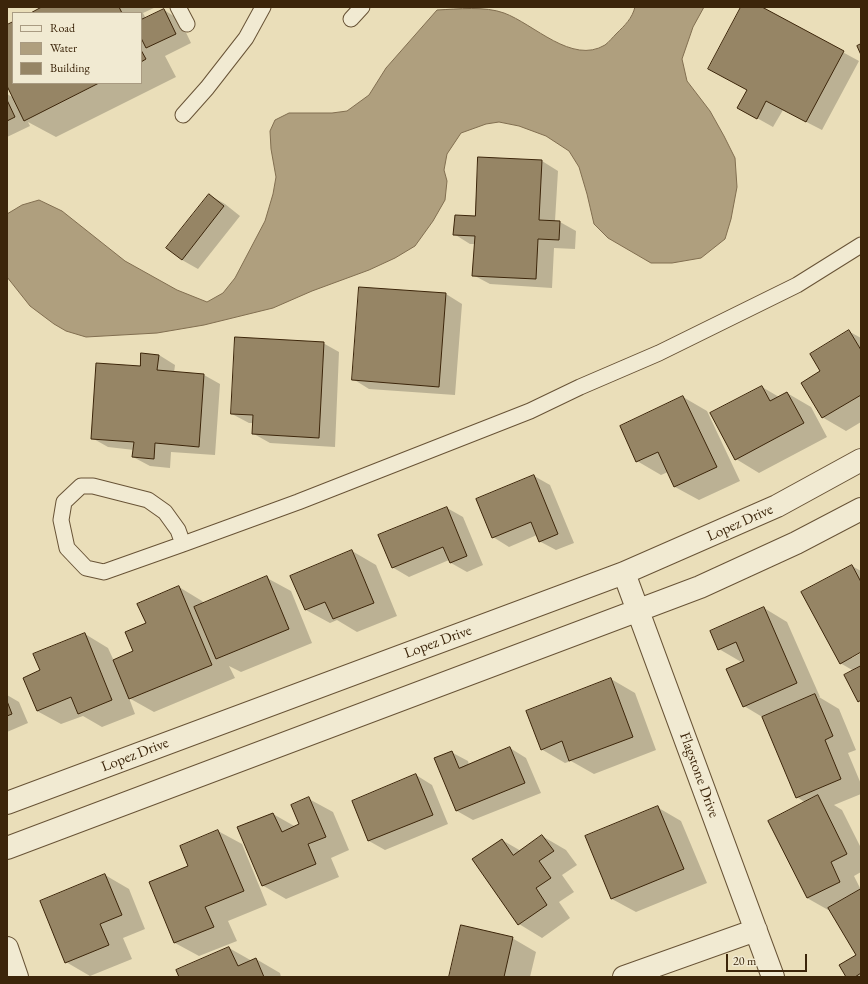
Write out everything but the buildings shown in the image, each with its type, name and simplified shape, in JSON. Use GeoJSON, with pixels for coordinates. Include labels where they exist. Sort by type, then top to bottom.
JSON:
{"type":"FeatureCollection","features":[{"type":"Feature","properties":{"kind":"street","name":"Lopez Drive"},"geometry":{"type":"LineString","coordinates":[[7,803],[624,573],[777,506],[861,460]]}},
{"type":"Feature","properties":{"kind":"street"},"geometry":{"type":"LineString","coordinates":[[7,848],[700,587],[833,525],[861,509]]}},
{"type":"Feature","properties":{"kind":"street","name":"Flagstone Drive"},"geometry":{"type":"LineString","coordinates":[[624,573],[773,977]]}},
{"type":"Feature","properties":{"kind":"street"},"geometry":{"type":"LineString","coordinates":[[624,977],[756,930]]}},
{"type":"Feature","properties":{"kind":"street"},"geometry":{"type":"LineString","coordinates":[[7,948],[17,977]]}},
{"type":"Feature","properties":{"kind":"lane"},"geometry":{"type":"LineString","coordinates":[[178,7],[186,24]]}},
{"type":"Feature","properties":{"kind":"lane"},"geometry":{"type":"LineString","coordinates":[[183,115],[207,88],[246,38],[263,7]]}},
{"type":"Feature","properties":{"kind":"lane"},"geometry":{"type":"LineString","coordinates":[[351,19],[362,7]]}},
{"type":"Feature","properties":{"kind":"lane"},"geometry":{"type":"LineString","coordinates":[[183,544],[178,530],[165,512],[148,500],[93,486],[81,486],[64,502],[61,520],[67,548],[86,568],[104,572],[183,544],[298,502],[530,411],[580,387],[658,354],[797,285],[861,245]]}},
{"type":"Feature","properties":{"kind":"water"},"geometry":{"type":"Polygon","coordinates":[[[635,7],[704,7],[693,27],[682,59],[687,81],[710,111],[735,158],[737,187],[731,219],[725,239],[701,258],[672,263],[651,263],[608,238],[594,224],[579,167],[569,151],[546,136],[519,126],[499,122],[486,124],[461,133],[447,154],[444,170],[447,181],[445,200],[433,221],[415,246],[395,258],[369,270],[312,291],[273,308],[204,325],[157,333],[86,337],[66,331],[30,306],[7,277],[7,214],[22,205],[39,200],[62,211],[125,261],[177,290],[207,302],[223,293],[235,278],[265,221],[273,194],[276,177],[271,149],[270,131],[275,120],[289,113],[332,113],[347,111],[369,95],[386,68],[437,10],[471,8],[497,11],[516,18],[553,41],[566,47],[580,50],[592,50],[605,45],[628,22],[635,7]]]}}]}
